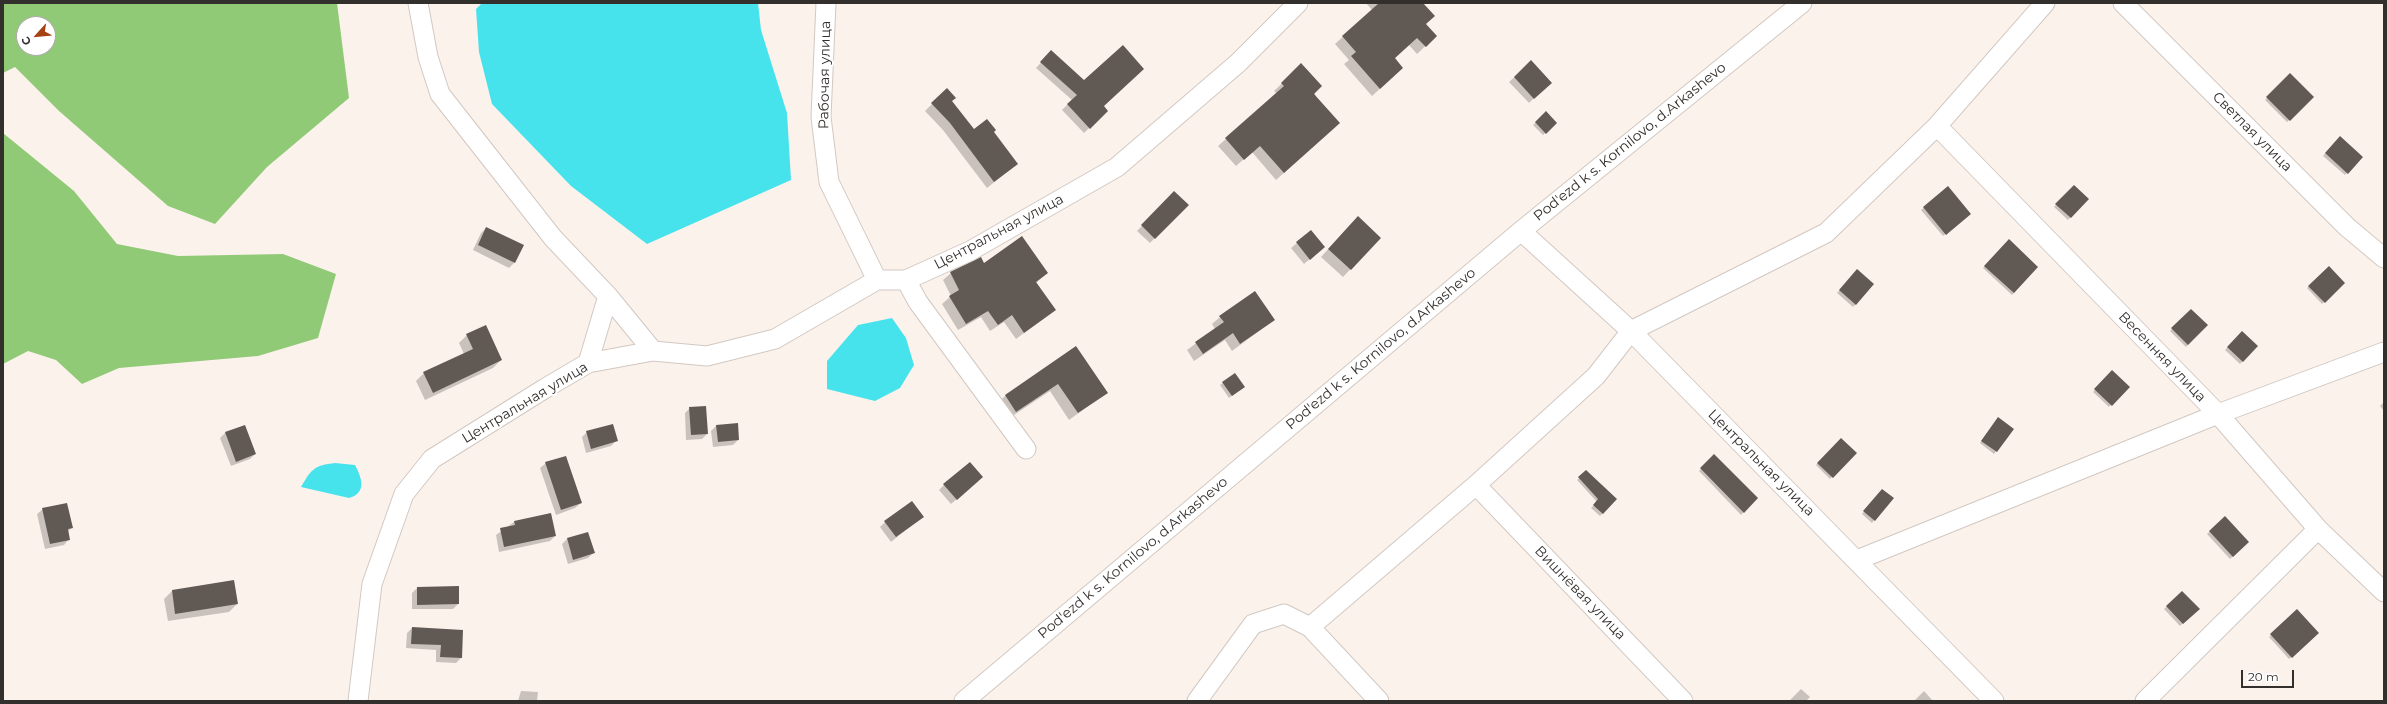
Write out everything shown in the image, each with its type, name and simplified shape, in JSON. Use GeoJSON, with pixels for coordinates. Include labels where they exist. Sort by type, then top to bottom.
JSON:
{"type":"FeatureCollection","features":[{"type":"Feature","properties":{"kind":"street"},"geometry":{"type":"LineString","coordinates":[[418,3],[428,57],[440,94],[553,238],[608,296],[653,351]]}},
{"type":"Feature","properties":{"kind":"street","name":"Рабочая улица"},"geometry":{"type":"LineString","coordinates":[[826,3],[821,117],[829,182],[877,280]]}},
{"type":"Feature","properties":{"kind":"street","name":"Центральная улица"},"geometry":{"type":"LineString","coordinates":[[358,701],[372,584],[404,494],[432,459],[588,363],[653,351],[707,356],[775,339],[877,280],[906,280],[970,251],[1117,167],[1238,63],[1298,3]]}},
{"type":"Feature","properties":{"kind":"street"},"geometry":{"type":"LineString","coordinates":[[1310,627],[1476,485],[1596,376],[1631,331],[1826,232],[1937,126],[2045,3]]}},
{"type":"Feature","properties":{"kind":"street","name":"Светлая улица"},"geometry":{"type":"LineString","coordinates":[[2123,3],[2347,227],[2384,258]]}},
{"type":"Feature","properties":{"kind":"street","name":"Pod'ezd k s. Kornilovo, d.Arkashevo"},"geometry":{"type":"LineString","coordinates":[[964,701],[1521,231],[1794,6]]}},
{"type":"Feature","properties":{"kind":"street","name":"Весенняя улица"},"geometry":{"type":"LineString","coordinates":[[1937,126],[2218,414],[2318,528],[2384,592]]}},
{"type":"Feature","properties":{"kind":"street","name":"Центральная улица"},"geometry":{"type":"LineString","coordinates":[[1521,231],[1631,331],[1994,701]]}},
{"type":"Feature","properties":{"kind":"street"},"geometry":{"type":"LineString","coordinates":[[906,280],[918,302],[1026,449]]}},
{"type":"Feature","properties":{"kind":"street"},"geometry":{"type":"LineString","coordinates":[[588,363],[608,296]]}},
{"type":"Feature","properties":{"kind":"street"},"geometry":{"type":"LineString","coordinates":[[1857,560],[2218,414],[2384,352]]}},
{"type":"Feature","properties":{"kind":"street","name":"Вишнёвая улица"},"geometry":{"type":"LineString","coordinates":[[1476,485],[1684,701]]}},
{"type":"Feature","properties":{"kind":"street"},"geometry":{"type":"LineString","coordinates":[[2145,701],[2318,528]]}},
{"type":"Feature","properties":{"kind":"street"},"geometry":{"type":"LineString","coordinates":[[1197,701],[1253,624],[1284,614],[1310,627],[1379,701]]}},
{"type":"Feature","properties":{"kind":"green space"},"geometry":{"type":"Polygon","coordinates":[[[3,3],[337,3],[349,98],[267,167],[215,224],[168,206],[59,111],[15,67],[3,73],[3,3]]]}},
{"type":"Feature","properties":{"kind":"green space"},"geometry":{"type":"Polygon","coordinates":[[[3,133],[74,191],[117,244],[178,256],[283,254],[336,274],[318,338],[258,356],[119,368],[82,384],[56,360],[28,351],[3,364],[3,133]]]}},
{"type":"Feature","properties":{"kind":"water"},"geometry":{"type":"Polygon","coordinates":[[[482,3],[758,3],[761,30],[787,113],[791,180],[647,244],[571,186],[492,104],[479,52],[476,9],[482,3]]]}},
{"type":"Feature","properties":{"kind":"water"},"geometry":{"type":"Polygon","coordinates":[[[892,318],[906,338],[914,365],[900,388],[875,401],[827,389],[827,361],[858,325],[892,318]]]}},
{"type":"Feature","properties":{"kind":"water"},"geometry":{"type":"Polygon","coordinates":[[[335,463],[355,465],[360,475],[361,489],[355,496],[349,498],[301,487],[314,469],[322,465],[335,463]]]}},
{"type":"Feature","properties":{"kind":"building"},"geometry":{"type":"Polygon","coordinates":[[[1379,3],[1423,3],[1435,16],[1426,24],[1437,36],[1426,47],[1417,38],[1395,58],[1403,68],[1380,89],[1351,56],[1356,52],[1342,36],[1379,3]]]}},
{"type":"Feature","properties":{"kind":"building"},"geometry":{"type":"Polygon","coordinates":[[[1123,45],[1144,69],[1104,106],[1108,111],[1090,129],[1067,104],[1077,95],[1040,62],[1051,50],[1084,80],[1123,45]]]}},
{"type":"Feature","properties":{"kind":"building"},"geometry":{"type":"Polygon","coordinates":[[[1531,60],[1552,83],[1534,99],[1514,77],[1531,60]]]}},
{"type":"Feature","properties":{"kind":"building"},"geometry":{"type":"Polygon","coordinates":[[[1301,63],[1322,86],[1314,94],[1340,123],[1284,173],[1260,146],[1244,160],[1225,138],[1284,86],[1281,83],[1301,63]]]}},
{"type":"Feature","properties":{"kind":"building"},"geometry":{"type":"Polygon","coordinates":[[[2290,73],[2314,97],[2290,121],[2266,97],[2290,73]]]}},
{"type":"Feature","properties":{"kind":"building"},"geometry":{"type":"Polygon","coordinates":[[[947,88],[956,98],[952,101],[974,129],[987,119],[996,130],[994,132],[1018,164],[994,182],[950,123],[931,103],[947,88]]]}},
{"type":"Feature","properties":{"kind":"building"},"geometry":{"type":"Polygon","coordinates":[[[1546,111],[1557,123],[1546,134],[1535,122],[1546,111]]]}},
{"type":"Feature","properties":{"kind":"building"},"geometry":{"type":"Polygon","coordinates":[[[2340,136],[2363,157],[2348,174],[2325,153],[2340,136]]]}},
{"type":"Feature","properties":{"kind":"building"},"geometry":{"type":"Polygon","coordinates":[[[2074,185],[2089,199],[2071,218],[2055,204],[2074,185]]]}},
{"type":"Feature","properties":{"kind":"building"},"geometry":{"type":"Polygon","coordinates":[[[1948,186],[1971,214],[1946,235],[1923,207],[1948,186]]]}},
{"type":"Feature","properties":{"kind":"building"},"geometry":{"type":"Polygon","coordinates":[[[1174,191],[1189,205],[1155,239],[1141,225],[1174,191]]]}},
{"type":"Feature","properties":{"kind":"building"},"geometry":{"type":"Polygon","coordinates":[[[1358,216],[1381,238],[1351,270],[1328,249],[1358,216]]]}},
{"type":"Feature","properties":{"kind":"building"},"geometry":{"type":"Polygon","coordinates":[[[486,227],[524,245],[515,263],[478,245],[486,227]]]}},
{"type":"Feature","properties":{"kind":"building"},"geometry":{"type":"Polygon","coordinates":[[[1311,230],[1325,247],[1310,260],[1296,242],[1311,230]]]}},
{"type":"Feature","properties":{"kind":"building"},"geometry":{"type":"Polygon","coordinates":[[[1022,236],[1048,273],[1036,282],[1056,310],[1024,333],[1012,315],[998,325],[988,311],[966,324],[949,296],[959,290],[950,272],[981,257],[984,263],[1022,236]]]}},
{"type":"Feature","properties":{"kind":"building"},"geometry":{"type":"Polygon","coordinates":[[[2009,239],[2038,267],[2014,293],[1984,266],[2009,239]]]}},
{"type":"Feature","properties":{"kind":"building"},"geometry":{"type":"Polygon","coordinates":[[[2329,266],[2345,283],[2325,303],[2308,286],[2329,266]]]}},
{"type":"Feature","properties":{"kind":"building"},"geometry":{"type":"Polygon","coordinates":[[[1857,269],[1874,284],[1856,305],[1839,290],[1857,269]]]}},
{"type":"Feature","properties":{"kind":"building"},"geometry":{"type":"Polygon","coordinates":[[[1255,291],[1275,320],[1240,344],[1233,333],[1203,354],[1195,342],[1224,322],[1219,316],[1255,291]]]}},
{"type":"Feature","properties":{"kind":"building"},"geometry":{"type":"Polygon","coordinates":[[[2191,309],[2208,325],[2188,345],[2171,328],[2191,309]]]}},
{"type":"Feature","properties":{"kind":"building"},"geometry":{"type":"Polygon","coordinates":[[[486,325],[502,360],[433,393],[423,372],[473,349],[466,334],[486,325]]]}},
{"type":"Feature","properties":{"kind":"building"},"geometry":{"type":"Polygon","coordinates":[[[2242,331],[2258,346],[2243,362],[2227,347],[2242,331]]]}},
{"type":"Feature","properties":{"kind":"building"},"geometry":{"type":"Polygon","coordinates":[[[1076,346],[1108,393],[1078,413],[1058,384],[1016,412],[1005,395],[1076,346]]]}},
{"type":"Feature","properties":{"kind":"building"},"geometry":{"type":"Polygon","coordinates":[[[2112,370],[2130,387],[2112,406],[2094,389],[2112,370]]]}},
{"type":"Feature","properties":{"kind":"building"},"geometry":{"type":"Polygon","coordinates":[[[1235,373],[1245,387],[1232,396],[1222,382],[1235,373]]]}},
{"type":"Feature","properties":{"kind":"building"},"geometry":{"type":"Polygon","coordinates":[[[706,406],[708,434],[691,435],[689,407],[706,406]]]}},
{"type":"Feature","properties":{"kind":"building"},"geometry":{"type":"Polygon","coordinates":[[[1998,417],[2014,429],[1997,452],[1981,441],[1998,417]]]}},
{"type":"Feature","properties":{"kind":"building"},"geometry":{"type":"Polygon","coordinates":[[[738,423],[739,440],[718,442],[716,425],[738,423]]]}},
{"type":"Feature","properties":{"kind":"building"},"geometry":{"type":"Polygon","coordinates":[[[613,424],[618,441],[591,449],[586,431],[613,424]]]}},
{"type":"Feature","properties":{"kind":"building"},"geometry":{"type":"Polygon","coordinates":[[[245,425],[256,454],[236,462],[225,432],[245,425]]]}},
{"type":"Feature","properties":{"kind":"building"},"geometry":{"type":"Polygon","coordinates":[[[1841,438],[1857,453],[1833,478],[1817,463],[1841,438]]]}},
{"type":"Feature","properties":{"kind":"building"},"geometry":{"type":"Polygon","coordinates":[[[1714,454],[1758,498],[1744,513],[1700,468],[1714,454]]]}},
{"type":"Feature","properties":{"kind":"building"},"geometry":{"type":"Polygon","coordinates":[[[566,456],[582,503],[561,510],[545,462],[566,456]]]}},
{"type":"Feature","properties":{"kind":"building"},"geometry":{"type":"Polygon","coordinates":[[[970,462],[983,477],[957,500],[943,484],[970,462]]]}},
{"type":"Feature","properties":{"kind":"building"},"geometry":{"type":"Polygon","coordinates":[[[1586,470],[1617,499],[1603,514],[1593,505],[1598,499],[1578,477],[1586,470]]]}},
{"type":"Feature","properties":{"kind":"building"},"geometry":{"type":"Polygon","coordinates":[[[1882,489],[1894,498],[1875,521],[1863,511],[1882,489]]]}},
{"type":"Feature","properties":{"kind":"building"},"geometry":{"type":"Polygon","coordinates":[[[912,501],[924,517],[896,537],[884,521],[912,501]]]}},
{"type":"Feature","properties":{"kind":"building"},"geometry":{"type":"Polygon","coordinates":[[[67,503],[73,528],[68,529],[70,540],[50,544],[42,508],[67,503]]]}},
{"type":"Feature","properties":{"kind":"building"},"geometry":{"type":"Polygon","coordinates":[[[551,513],[556,536],[504,547],[500,528],[515,525],[514,521],[551,513]]]}},
{"type":"Feature","properties":{"kind":"building"},"geometry":{"type":"Polygon","coordinates":[[[2225,516],[2249,542],[2233,557],[2209,531],[2225,516]]]}},
{"type":"Feature","properties":{"kind":"building"},"geometry":{"type":"Polygon","coordinates":[[[588,532],[595,553],[573,560],[567,538],[588,532]]]}},
{"type":"Feature","properties":{"kind":"building"},"geometry":{"type":"Polygon","coordinates":[[[234,580],[238,604],[175,614],[172,590],[234,580]]]}},
{"type":"Feature","properties":{"kind":"building"},"geometry":{"type":"Polygon","coordinates":[[[459,586],[459,604],[417,605],[417,587],[459,586]]]}},
{"type":"Feature","properties":{"kind":"building"},"geometry":{"type":"Polygon","coordinates":[[[2182,591],[2200,609],[2183,624],[2166,606],[2182,591]]]}},
{"type":"Feature","properties":{"kind":"building"},"geometry":{"type":"Polygon","coordinates":[[[2297,609],[2319,633],[2292,658],[2270,634],[2297,609]]]}},
{"type":"Feature","properties":{"kind":"building"},"geometry":{"type":"Polygon","coordinates":[[[412,627],[463,630],[462,658],[440,657],[441,645],[411,644],[412,627]]]}}]}
